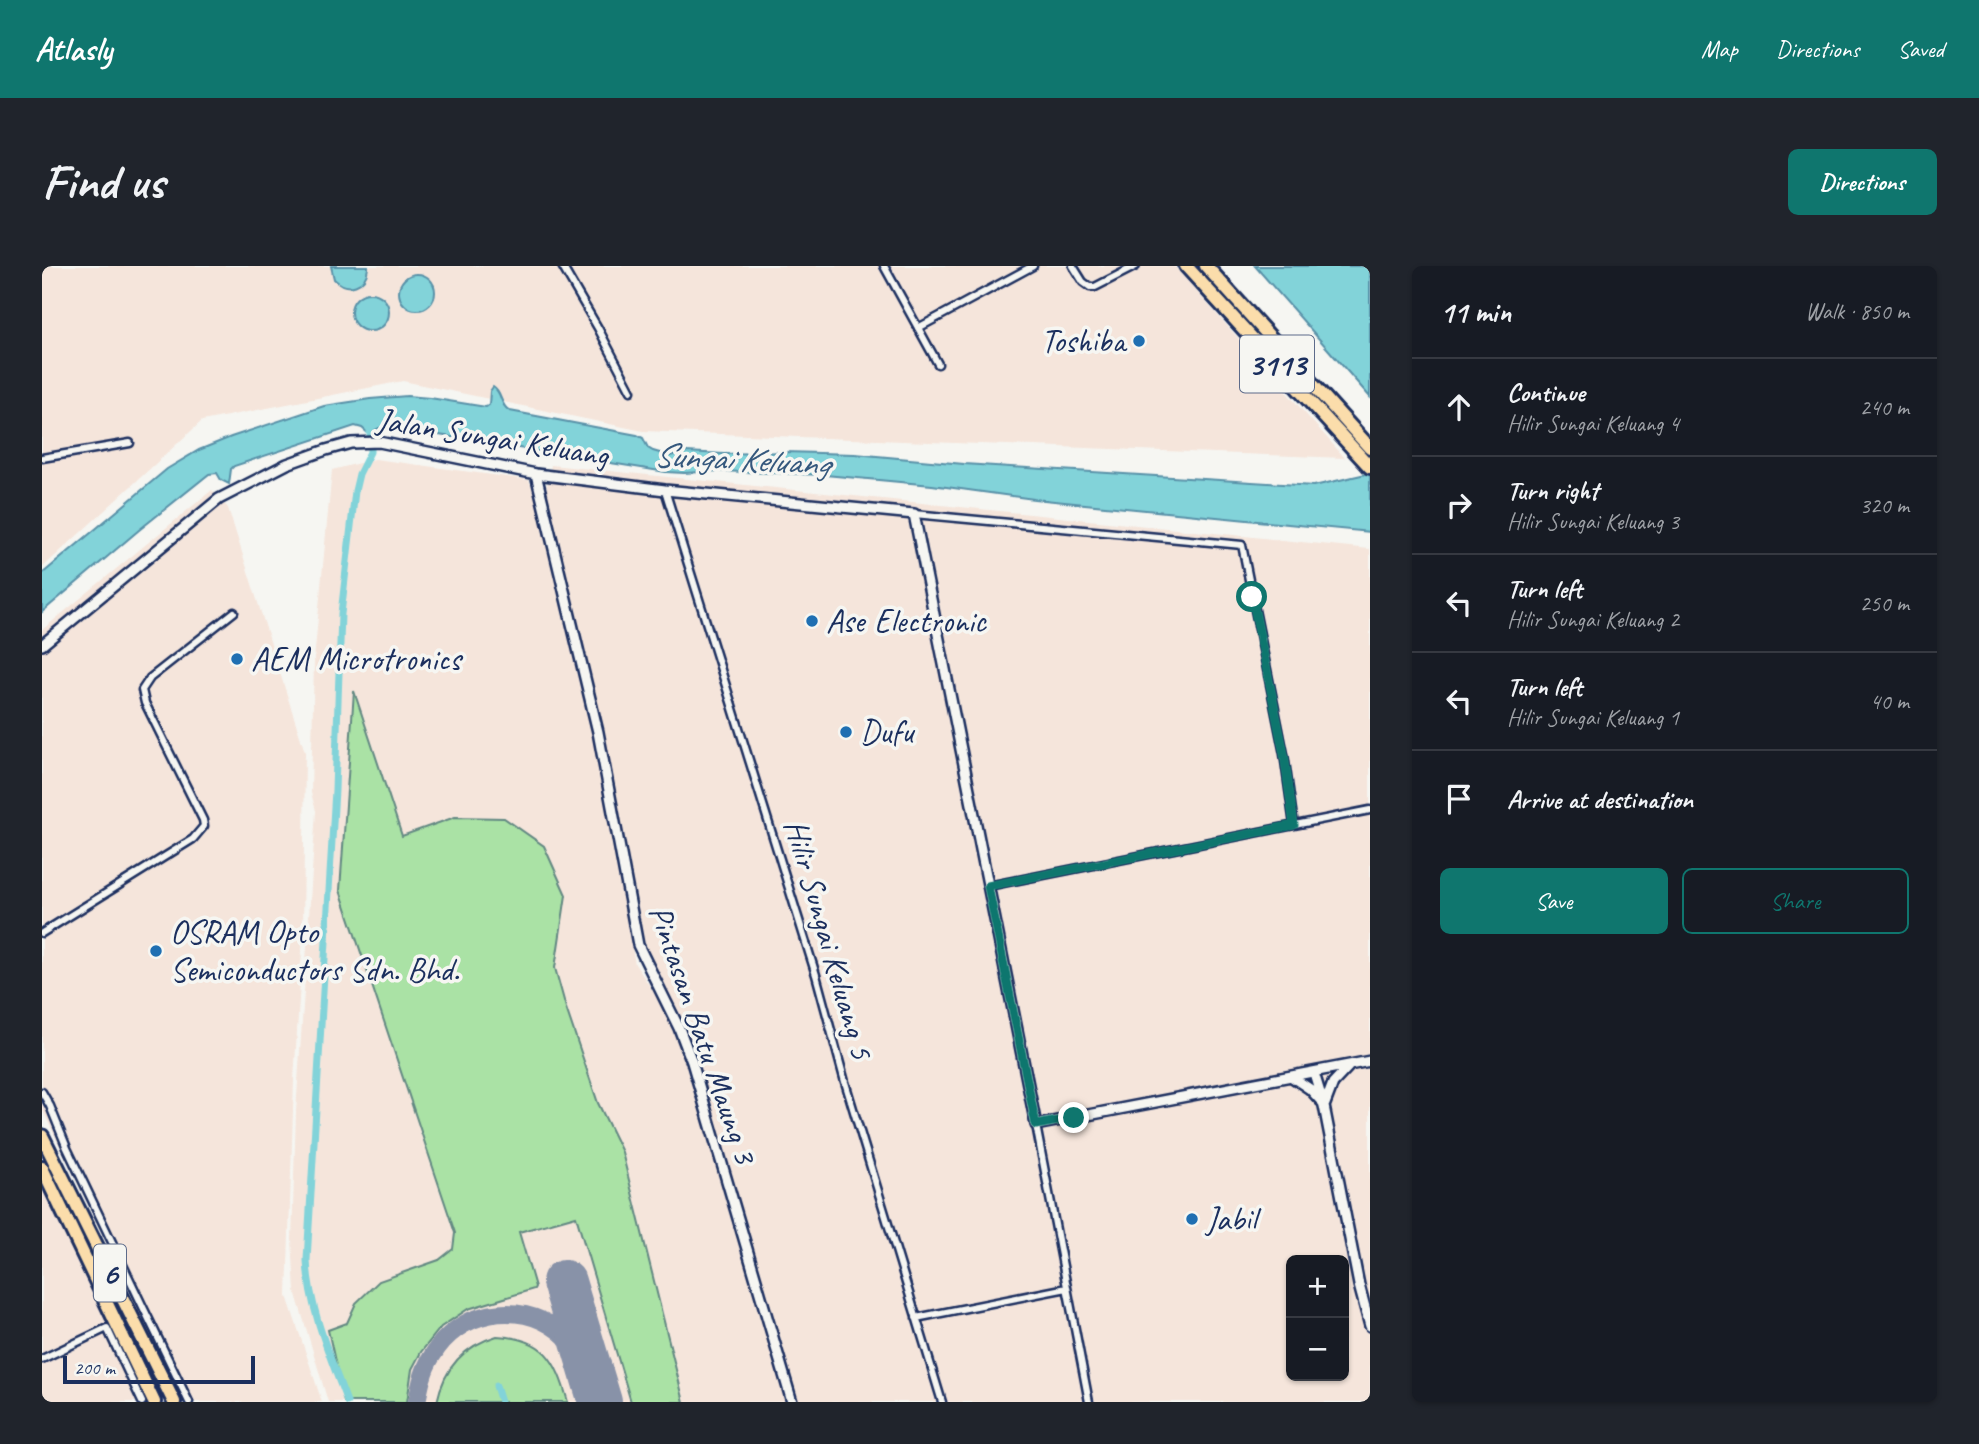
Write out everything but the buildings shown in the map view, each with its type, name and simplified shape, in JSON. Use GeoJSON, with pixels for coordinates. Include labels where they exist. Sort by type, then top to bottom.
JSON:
{"type":"FeatureCollection","features":[{"type":"Feature","properties":{"kind":"highway","name":"3113"},"geometry":{"type":"LineString","coordinates":[[1186,266],[1369,463]]}},
{"type":"Feature","properties":{"kind":"highway","name":"3113"},"geometry":{"type":"LineString","coordinates":[[1195,266],[1369,463]]}},
{"type":"Feature","properties":{"kind":"highway","name":"3113"},"geometry":{"type":"LineString","coordinates":[[1206,266],[1370,448]]}},
{"type":"Feature","properties":{"kind":"highway","name":"3113"},"geometry":{"type":"LineString","coordinates":[[1214,266],[1370,438]]}},
{"type":"Feature","properties":{"kind":"highway","name":"6"},"geometry":{"type":"LineString","coordinates":[[42,1136],[173,1402]]}},
{"type":"Feature","properties":{"kind":"highway","name":"6"},"geometry":{"type":"LineString","coordinates":[[42,1168],[154,1402]]}},
{"type":"Feature","properties":{"kind":"street"},"geometry":{"type":"LineString","coordinates":[[562,266],[631,391]]}},
{"type":"Feature","properties":{"kind":"street"},"geometry":{"type":"LineString","coordinates":[[884,266],[939,363]]}},
{"type":"Feature","properties":{"kind":"street"},"geometry":{"type":"LineString","coordinates":[[918,328],[1033,266]]}},
{"type":"Feature","properties":{"kind":"street"},"geometry":{"type":"LineString","coordinates":[[1073,266],[1090,288],[1136,266]]}},
{"type":"Feature","properties":{"kind":"street","name":"Jalan Sungai Keluang"},"geometry":{"type":"LineString","coordinates":[[42,645],[219,499],[287,464],[351,443],[379,442],[537,474],[665,490],[914,513]]}},
{"type":"Feature","properties":{"kind":"street"},"geometry":{"type":"LineString","coordinates":[[42,458],[130,443]]}},
{"type":"Feature","properties":{"kind":"street","name":"Pintasan Batu Maung 3"},"geometry":{"type":"LineString","coordinates":[[537,474],[598,732],[638,945],[679,1028],[692,1062],[792,1402]]}},
{"type":"Feature","properties":{"kind":"street","name":"Hilir Sungai Keluang 5"},"geometry":{"type":"LineString","coordinates":[[665,490],[808,949],[845,1082],[942,1402]]}},
{"type":"Feature","properties":{"kind":"street"},"geometry":{"type":"LineString","coordinates":[[1089,1402],[914,513],[1242,545],[1284,754],[1294,825]]}},
{"type":"Feature","properties":{"kind":"street"},"geometry":{"type":"LineString","coordinates":[[42,933],[193,838],[204,826],[145,703],[142,690],[150,678],[233,611]]}},
{"type":"Feature","properties":{"kind":"street"},"geometry":{"type":"LineString","coordinates":[[988,886],[1370,810]]}},
{"type":"Feature","properties":{"kind":"street"},"geometry":{"type":"LineString","coordinates":[[1036,1125],[1370,1061]]}},
{"type":"Feature","properties":{"kind":"street"},"geometry":{"type":"LineString","coordinates":[[1324,1106],[1333,1083],[1349,1066]]}},
{"type":"Feature","properties":{"kind":"street"},"geometry":{"type":"LineString","coordinates":[[1319,1072],[1361,1293],[1370,1326]]}},
{"type":"Feature","properties":{"kind":"street"},"geometry":{"type":"LineString","coordinates":[[1292,1077],[1310,1089],[1324,1106]]}},
{"type":"Feature","properties":{"kind":"street"},"geometry":{"type":"LineString","coordinates":[[42,1092],[189,1402]]}},
{"type":"Feature","properties":{"kind":"street"},"geometry":{"type":"LineString","coordinates":[[916,1318],[1067,1288]]}},
{"type":"Feature","properties":{"kind":"street"},"geometry":{"type":"LineString","coordinates":[[42,1359],[107,1328],[142,1402]]}},
{"type":"Feature","properties":{"kind":"shaded area"},"geometry":{"type":"Polygon","coordinates":[[[42,266],[1174,266],[1345,458],[643,431],[403,381],[202,421],[42,568],[42,266]]]}},
{"type":"Feature","properties":{"kind":"shaded area"},"geometry":{"type":"Polygon","coordinates":[[[375,459],[529,480],[542,510],[594,735],[635,964],[664,1007],[680,1042],[700,1100],[788,1402],[328,1402],[295,1291],[292,1239],[296,1112],[316,811],[311,793],[314,660],[332,470],[375,459]]]}},
{"type":"Feature","properties":{"kind":"shaded area"},"geometry":{"type":"Polygon","coordinates":[[[551,465],[1370,549],[1370,1402],[798,1402],[689,1033],[648,958],[545,495],[551,465]]]}},
{"type":"Feature","properties":{"kind":"shaded area"},"geometry":{"type":"Polygon","coordinates":[[[212,490],[228,508],[305,752],[303,934],[294,1080],[287,1296],[322,1402],[182,1402],[42,1109],[42,630],[212,490]]]}},
{"type":"Feature","properties":{"kind":"shaded area"},"geometry":{"type":"Polygon","coordinates":[[[42,1179],[149,1402],[42,1402],[42,1179]]]}},
{"type":"Feature","properties":{"kind":"green space"},"geometry":{"type":"Polygon","coordinates":[[[354,691],[402,836],[455,817],[504,818],[544,846],[566,895],[555,968],[598,1103],[622,1152],[684,1402],[631,1402],[576,1216],[519,1232],[534,1289],[468,1309],[441,1327],[421,1352],[412,1369],[407,1402],[344,1402],[328,1330],[347,1323],[356,1303],[379,1281],[439,1260],[453,1249],[455,1233],[340,890],[354,691]]]}},
{"type":"Feature","properties":{"kind":"green space"},"geometry":{"type":"Polygon","coordinates":[[[497,1336],[526,1341],[546,1354],[553,1363],[568,1402],[437,1402],[445,1379],[457,1360],[474,1346],[497,1336]]]}},
{"type":"Feature","properties":{"kind":"water"},"geometry":{"type":"Polygon","coordinates":[[[331,266],[368,268],[360,283],[356,286],[345,286],[334,279],[331,266]]]}},
{"type":"Feature","properties":{"kind":"water"},"geometry":{"type":"Polygon","coordinates":[[[1255,266],[1370,266],[1370,397],[1255,266]]]}},
{"type":"Feature","properties":{"kind":"water"},"geometry":{"type":"Polygon","coordinates":[[[417,274],[430,279],[435,292],[430,305],[417,310],[404,305],[399,292],[404,279],[417,274]]]}},
{"type":"Feature","properties":{"kind":"water"},"geometry":{"type":"Polygon","coordinates":[[[370,293],[384,298],[389,312],[384,326],[370,331],[356,326],[351,312],[356,298],[370,293]]]}},
{"type":"Feature","properties":{"kind":"water","name":"Sungai Keluang"},"geometry":{"type":"Polygon","coordinates":[[[493,387],[510,411],[637,435],[643,438],[648,448],[670,456],[686,452],[855,454],[964,464],[1314,486],[1370,473],[1370,532],[1034,499],[932,485],[825,475],[666,472],[396,428],[379,428],[369,434],[355,426],[234,466],[229,484],[221,480],[217,473],[209,474],[42,612],[42,574],[167,469],[199,450],[324,406],[370,399],[407,396],[486,407],[489,405],[493,387]]]}},
{"type":"Feature","properties":{"kind":"waterway"},"geometry":{"type":"LineString","coordinates":[[347,1402],[316,1314],[307,1260],[335,790],[341,614],[355,491],[359,474],[370,452],[370,427]]}},
{"type":"Feature","properties":{"kind":"waterway"},"geometry":{"type":"LineString","coordinates":[[496,1386],[501,1402]]}},
{"type":"Feature","properties":{"kind":"taxiway"},"geometry":{"type":"LineString","coordinates":[[417,1402],[426,1367],[443,1341],[473,1320],[490,1315],[526,1315],[543,1321],[559,1331],[574,1347],[593,1379]]}},
{"type":"Feature","properties":{"kind":"runway"},"geometry":{"type":"LineString","coordinates":[[564,1282],[600,1402]]}},
{"type":"Feature","properties":{"kind":"place","name":"Toshiba"},"geometry":{"type":"Point","coordinates":[1139,341]}},
{"type":"Feature","properties":{"kind":"place","name":"Ase Electronic"},"geometry":{"type":"Point","coordinates":[812,621]}},
{"type":"Feature","properties":{"kind":"place","name":"AEM Microtronics"},"geometry":{"type":"Point","coordinates":[237,659]}},
{"type":"Feature","properties":{"kind":"place","name":"Dufu"},"geometry":{"type":"Point","coordinates":[846,732]}},
{"type":"Feature","properties":{"kind":"place","name":"OSRAM Opto Semiconductors Sdn. Bhd."},"geometry":{"type":"Point","coordinates":[156,951]}},
{"type":"Feature","properties":{"kind":"place","name":"Jabil"},"geometry":{"type":"Point","coordinates":[1192,1219]}},
{"type":"Feature","properties":{"kind":"route"},"geometry":{"type":"LineString","coordinates":[[1074,1118],[1036,1125],[988,886],[1294,825],[1284,754],[1252,597]]}}]}
